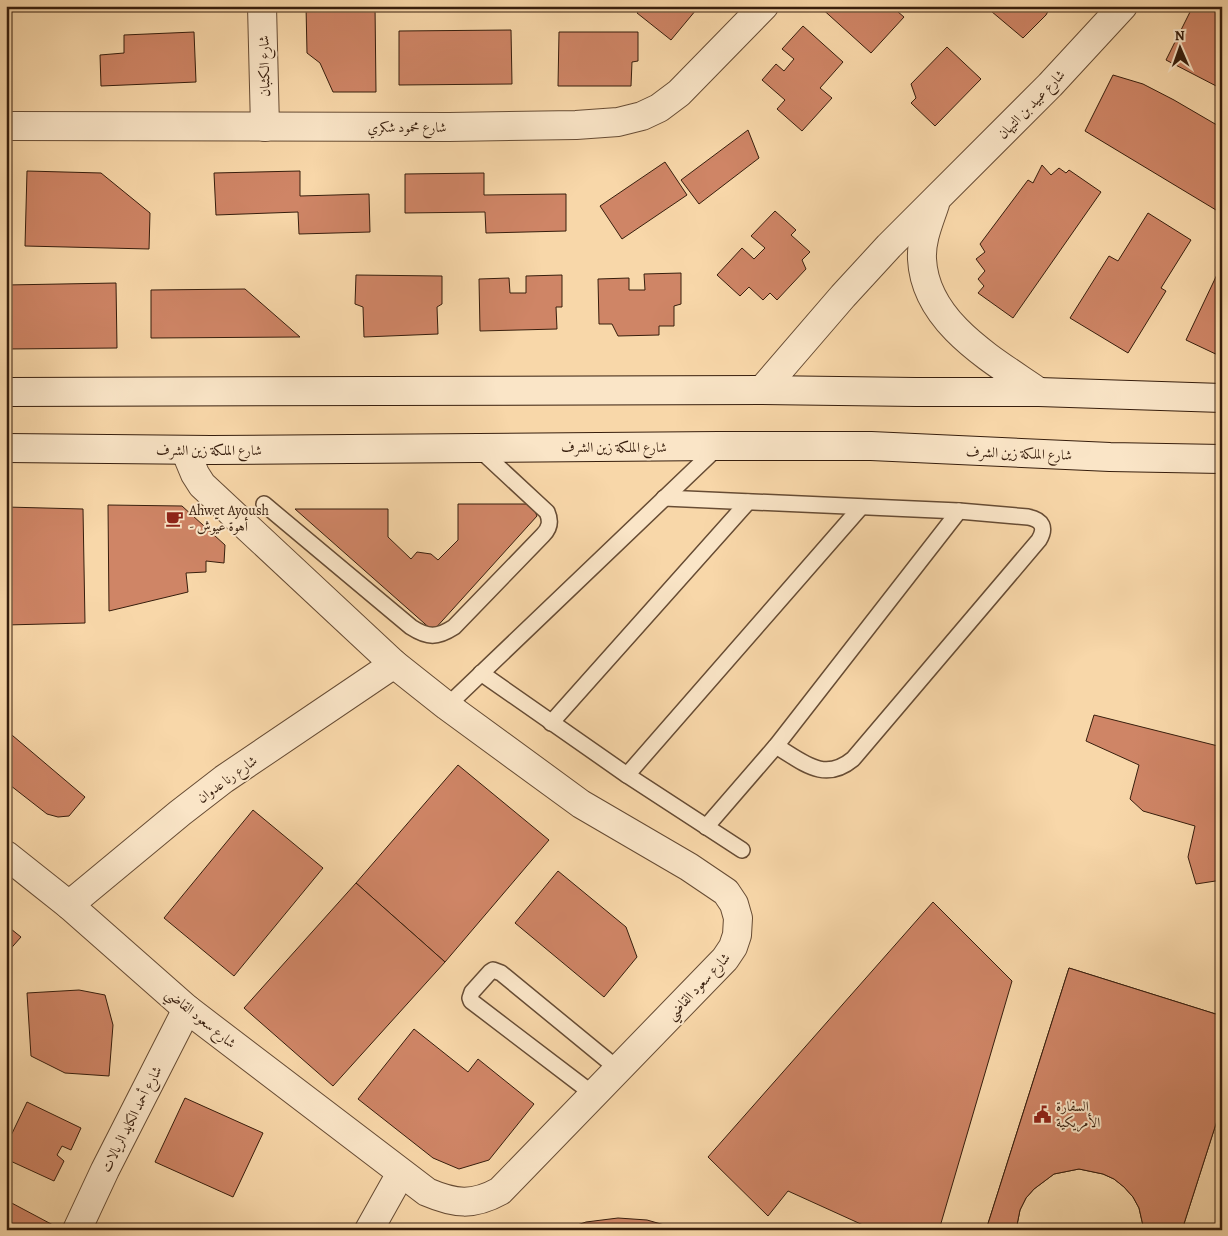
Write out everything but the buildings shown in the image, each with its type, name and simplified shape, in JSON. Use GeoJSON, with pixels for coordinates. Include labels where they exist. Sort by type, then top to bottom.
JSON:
{"type":"FeatureCollection","features":[{"type":"Feature","properties":{"kind":"street","name":"شارع الكثبان"},"geometry":{"type":"LineString","coordinates":[[262,6],[265,127]]}},
{"type":"Feature","properties":{"kind":"street","name":"شارع محمود شكري"},"geometry":{"type":"LineString","coordinates":[[6,126],[265,127],[566,125],[618,122],[651,112],[680,94],[764,6]]}},
{"type":"Feature","properties":{"kind":"street","name":"شارع عبيد بن التيهان"},"geometry":{"type":"LineString","coordinates":[[762,390],[889,246],[1050,85],[1123,6]]}},
{"type":"Feature","properties":{"kind":"street","name":"شارع عبيد بن التيهان"},"geometry":{"type":"LineString","coordinates":[[937,200],[924,239],[922,258],[925,277],[935,302],[953,326],[986,356],[1039,392]]}},
{"type":"Feature","properties":{"kind":"street"},"geometry":{"type":"LineString","coordinates":[[6,392],[762,390],[1039,392],[1222,398]]}},
{"type":"Feature","properties":{"kind":"street","name":"شارع الملكة زين الشرف"},"geometry":{"type":"LineString","coordinates":[[6,448],[186,450],[871,446],[1110,457],[1222,459]]}},
{"type":"Feature","properties":{"kind":"street","name":"شارع سعود القاضي"},"geometry":{"type":"LineString","coordinates":[[6,855],[69,905],[187,1009],[427,1192],[456,1202],[485,1199],[500,1191],[725,959],[733,947],[737,935],[738,918],[734,904],[726,892],[707,878],[581,804],[447,706],[394,664],[202,485],[194,474],[186,450]]}},
{"type":"Feature","properties":{"kind":"street","name":"شارع رنا عدوان"},"geometry":{"type":"LineString","coordinates":[[69,905],[224,779],[394,664]]}},
{"type":"Feature","properties":{"kind":"street","name":"شارع أحمد الكايد الريالات"},"geometry":{"type":"LineString","coordinates":[[77,1230],[105,1170],[187,1009]]}},
{"type":"Feature","properties":{"kind":"street"},"geometry":{"type":"LineString","coordinates":[[369,1230],[401,1173]]}},
{"type":"Feature","properties":{"kind":"lane"},"geometry":{"type":"LineString","coordinates":[[447,706],[720,446]]}},
{"type":"Feature","properties":{"kind":"lane"},"geometry":{"type":"LineString","coordinates":[[264,504],[411,627],[421,634],[432,636],[444,634],[454,627],[548,530],[550,524],[547,512],[477,447]]}},
{"type":"Feature","properties":{"kind":"lane"},"geometry":{"type":"LineString","coordinates":[[664,498],[959,511],[1037,519],[1042,525],[1043,533],[1039,540],[853,759],[844,766],[832,770],[820,770],[776,746]]}},
{"type":"Feature","properties":{"kind":"lane"},"geometry":{"type":"LineString","coordinates":[[552,722],[748,502]]}},
{"type":"Feature","properties":{"kind":"lane"},"geometry":{"type":"LineString","coordinates":[[627,775],[861,507]]}},
{"type":"Feature","properties":{"kind":"lane"},"geometry":{"type":"LineString","coordinates":[[706,827],[776,746],[959,511]]}},
{"type":"Feature","properties":{"kind":"lane"},"geometry":{"type":"LineString","coordinates":[[481,673],[627,775],[742,850]]}},
{"type":"Feature","properties":{"kind":"lane"},"geometry":{"type":"LineString","coordinates":[[593,1094],[471,1000],[472,992],[490,972],[493,970],[501,973],[618,1069]]}},
{"type":"Feature","properties":{"kind":"place","name":"Ahwet Ayoush - أهوة عيّوش"},"geometry":{"type":"Point","coordinates":[175,518]}},
{"type":"Feature","properties":{"kind":"place","name":"السفارة الأمريكية"},"geometry":{"type":"Point","coordinates":[1042,1114]}}]}
